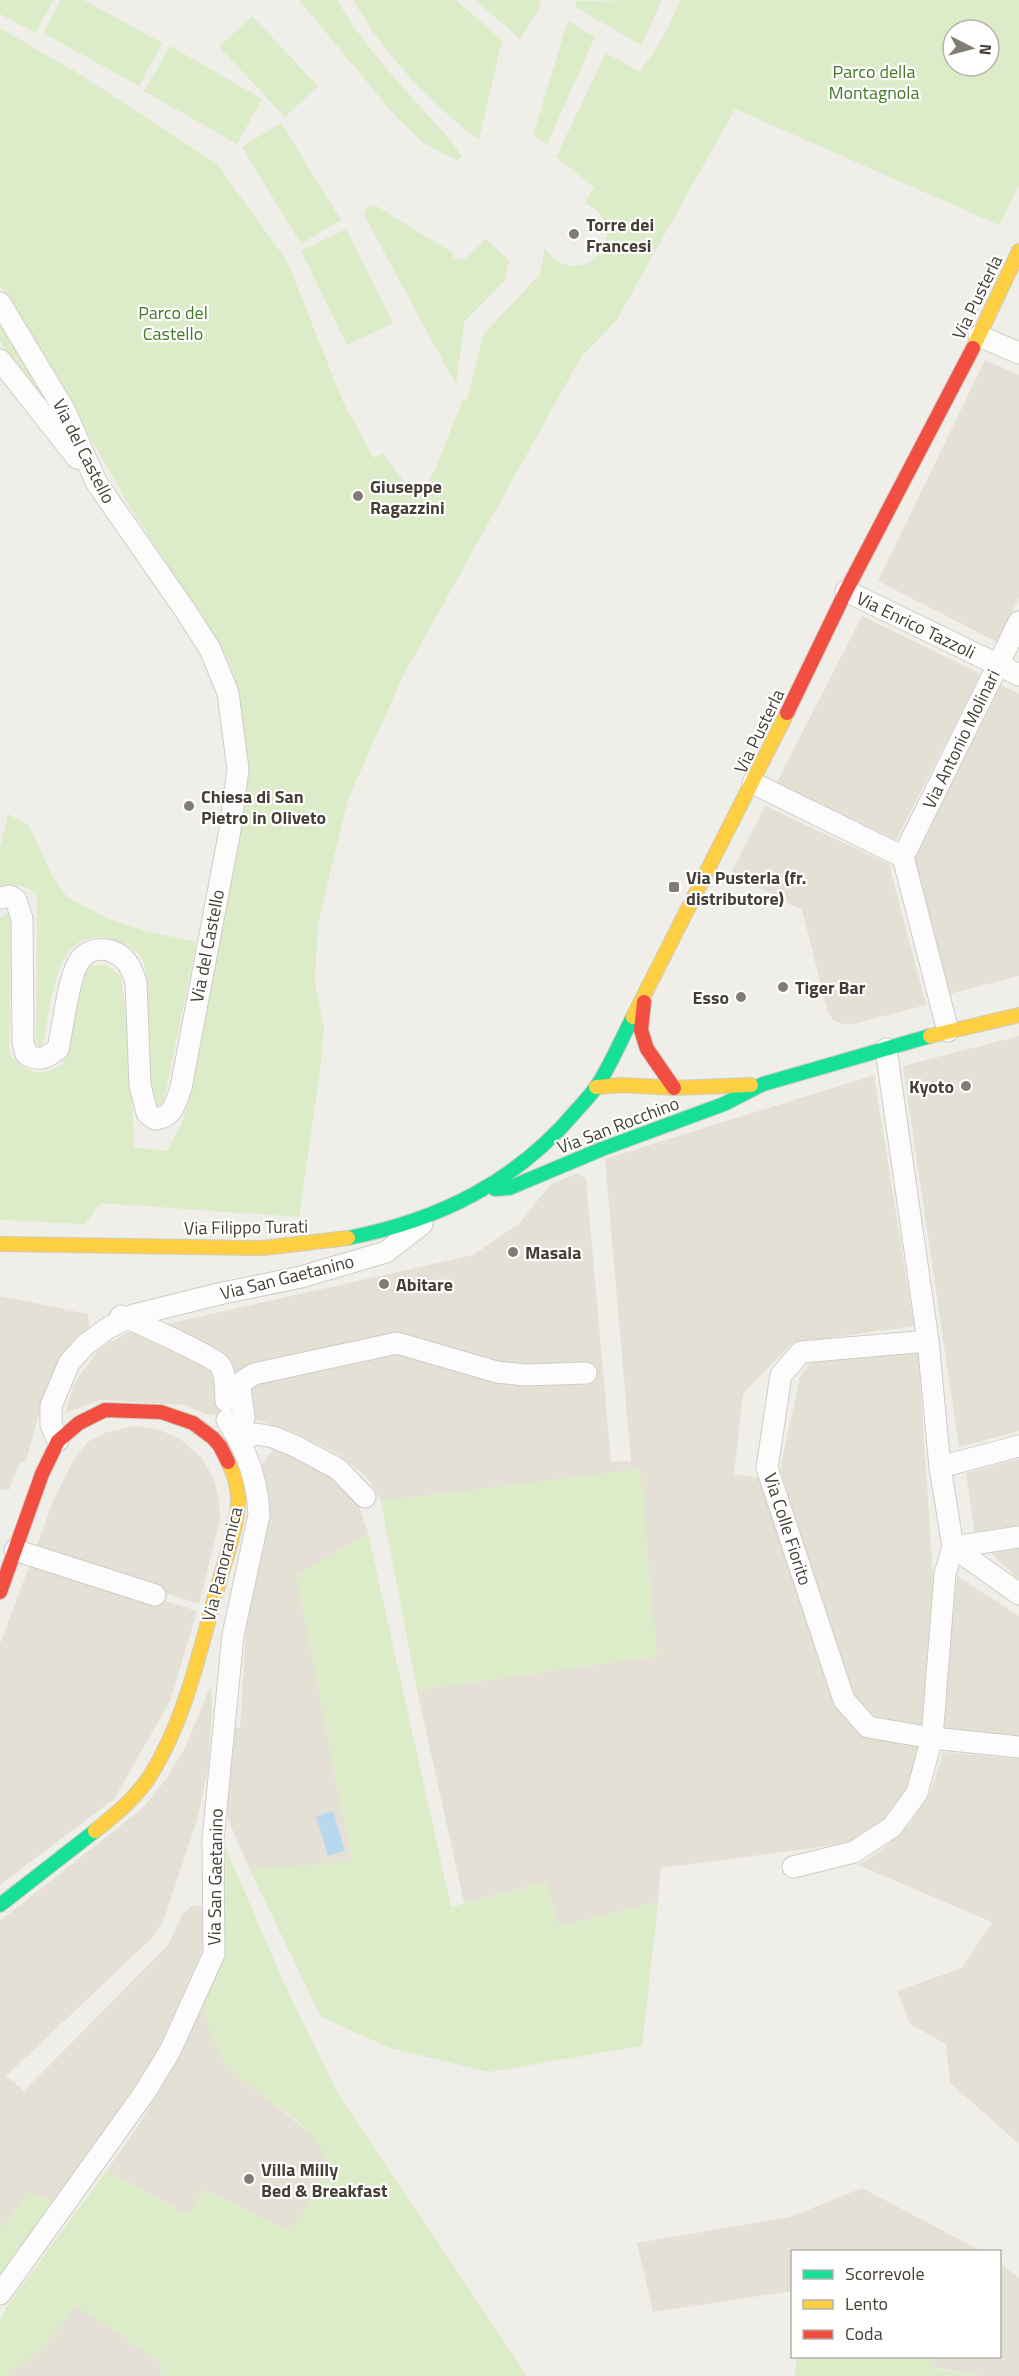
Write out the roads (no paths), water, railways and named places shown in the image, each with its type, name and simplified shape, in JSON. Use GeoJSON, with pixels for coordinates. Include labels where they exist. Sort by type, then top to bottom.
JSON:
{"type":"FeatureCollection","features":[{"type":"Feature","properties":{"kind":"street","name":"Via Pusterla"},"geometry":{"type":"LineString","coordinates":[[483,1190],[553,1138],[596,1087],[753,783],[846,591],[979,336],[1019,251]]}},
{"type":"Feature","properties":{"kind":"street","name":"Via del Castello"},"geometry":{"type":"LineString","coordinates":[[0,303],[64,411],[96,482],[210,649],[228,693],[238,769],[230,831],[181,1088],[171,1113],[164,1118],[155,1119],[147,1113],[140,1085],[136,982],[130,966],[120,954],[107,950],[90,951],[79,961],[74,974],[58,1049],[45,1058],[34,1059],[26,1054],[23,1042],[22,919],[16,900],[10,896],[0,898]]}},
{"type":"Feature","properties":{"kind":"street"},"geometry":{"type":"LineString","coordinates":[[979,336],[1019,353]]}},
{"type":"Feature","properties":{"kind":"street"},"geometry":{"type":"LineString","coordinates":[[0,360],[96,482]]}},
{"type":"Feature","properties":{"kind":"street","name":"Via Enrico Tazzoli"},"geometry":{"type":"LineString","coordinates":[[846,591],[1019,675]]}},
{"type":"Feature","properties":{"kind":"street","name":"Via Antonio Molinari"},"geometry":{"type":"LineString","coordinates":[[903,857],[1019,622]]}},
{"type":"Feature","properties":{"kind":"street"},"geometry":{"type":"LineString","coordinates":[[753,783],[903,857],[948,1031]]}},
{"type":"Feature","properties":{"kind":"street","name":"Via San Rocchino"},"geometry":{"type":"LineString","coordinates":[[645,994],[641,1030],[647,1050],[674,1088]]}},
{"type":"Feature","properties":{"kind":"street","name":"Via San Rocchino"},"geometry":{"type":"LineString","coordinates":[[483,1190],[509,1188],[602,1149],[724,1104],[764,1084],[948,1031],[1019,1015]]}},
{"type":"Feature","properties":{"kind":"street"},"geometry":{"type":"LineString","coordinates":[[793,1867],[855,1852],[892,1827],[917,1793],[932,1738],[945,1574],[953,1547],[940,1467],[928,1341],[886,1049]]}},
{"type":"Feature","properties":{"kind":"street","name":"Via San Rocchino"},"geometry":{"type":"LineString","coordinates":[[596,1087],[622,1085],[674,1088],[764,1084]]}},
{"type":"Feature","properties":{"kind":"street","name":"Via Filippo Turati"},"geometry":{"type":"LineString","coordinates":[[0,1244],[262,1248],[335,1242],[374,1233],[435,1214],[483,1190]]}},
{"type":"Feature","properties":{"kind":"street","name":"Via San Gaetanino"},"geometry":{"type":"LineString","coordinates":[[58,1441],[51,1425],[51,1406],[69,1363],[86,1345],[121,1316],[301,1277],[386,1252],[435,1214]]}},
{"type":"Feature","properties":{"kind":"street","name":"Via San Gaetanino"},"geometry":{"type":"LineString","coordinates":[[0,2294],[146,2092],[170,2051],[214,1954],[213,1839],[233,1635],[259,1515],[256,1488],[240,1439],[226,1410],[225,1379],[219,1364],[197,1351],[121,1316]]}},
{"type":"Feature","properties":{"kind":"street","name":"Via Colle Fiorito"},"geometry":{"type":"LineString","coordinates":[[928,1341],[801,1352],[781,1375],[767,1468],[844,1700],[868,1726],[932,1738],[1019,1747]]}},
{"type":"Feature","properties":{"kind":"street","name":"Via San Gaetanino"},"geometry":{"type":"LineString","coordinates":[[240,1439],[244,1417],[240,1388],[243,1381],[254,1374],[397,1343],[497,1372],[526,1376],[586,1373]]}},
{"type":"Feature","properties":{"kind":"street","name":"Via Panoramica"},"geometry":{"type":"LineString","coordinates":[[0,1592],[42,1474],[58,1441],[78,1424],[105,1410],[161,1412],[193,1423],[220,1446],[234,1474],[238,1499],[232,1535],[185,1703],[172,1738],[149,1778],[124,1809],[0,1905]]}},
{"type":"Feature","properties":{"kind":"street"},"geometry":{"type":"LineString","coordinates":[[213,1438],[240,1439],[257,1434],[273,1437],[338,1469],[365,1497]]}},
{"type":"Feature","properties":{"kind":"street"},"geometry":{"type":"LineString","coordinates":[[940,1467],[1019,1446]]}},
{"type":"Feature","properties":{"kind":"street"},"geometry":{"type":"LineString","coordinates":[[953,1547],[1019,1538]]}},
{"type":"Feature","properties":{"kind":"street"},"geometry":{"type":"LineString","coordinates":[[953,1547],[1019,1594]]}},
{"type":"Feature","properties":{"kind":"street"},"geometry":{"type":"LineString","coordinates":[[15,1550],[154,1595]]}},
{"type":"Feature","properties":{"kind":"water"},"geometry":{"type":"Polygon","coordinates":[[[333,1811],[345,1851],[328,1856],[316,1816],[333,1811]]]}},
{"type":"Feature","properties":{"kind":"place","name":"Torre dei Francesi"},"geometry":{"type":"Point","coordinates":[574,234]}},
{"type":"Feature","properties":{"kind":"place","name":"Giuseppe Ragazzini"},"geometry":{"type":"Point","coordinates":[358,496]}},
{"type":"Feature","properties":{"kind":"place","name":"Chiesa di San Pietro in Oliveto"},"geometry":{"type":"Point","coordinates":[189,806]}},
{"type":"Feature","properties":{"kind":"place","name":"Via Pusterla (fr. distributore)"},"geometry":{"type":"Point","coordinates":[674,887]}},
{"type":"Feature","properties":{"kind":"place","name":"Tiger Bar"},"geometry":{"type":"Point","coordinates":[783,987]}},
{"type":"Feature","properties":{"kind":"place","name":"Esso"},"geometry":{"type":"Point","coordinates":[741,997]}},
{"type":"Feature","properties":{"kind":"place","name":"Kyoto"},"geometry":{"type":"Point","coordinates":[966,1086]}},
{"type":"Feature","properties":{"kind":"place","name":"Masala"},"geometry":{"type":"Point","coordinates":[513,1252]}},
{"type":"Feature","properties":{"kind":"place","name":"Abitare"},"geometry":{"type":"Point","coordinates":[384,1284]}},
{"type":"Feature","properties":{"kind":"place","name":"Villa Milly Bed & Breakfast"},"geometry":{"type":"Point","coordinates":[249,2179]}},
{"type":"Feature","properties":{"kind":"park label","name":"Parco della Montagnola"},"geometry":{"type":"Point","coordinates":[874,82]}},
{"type":"Feature","properties":{"kind":"park label","name":"Parco del Castello"},"geometry":{"type":"Point","coordinates":[173,322]}}]}
